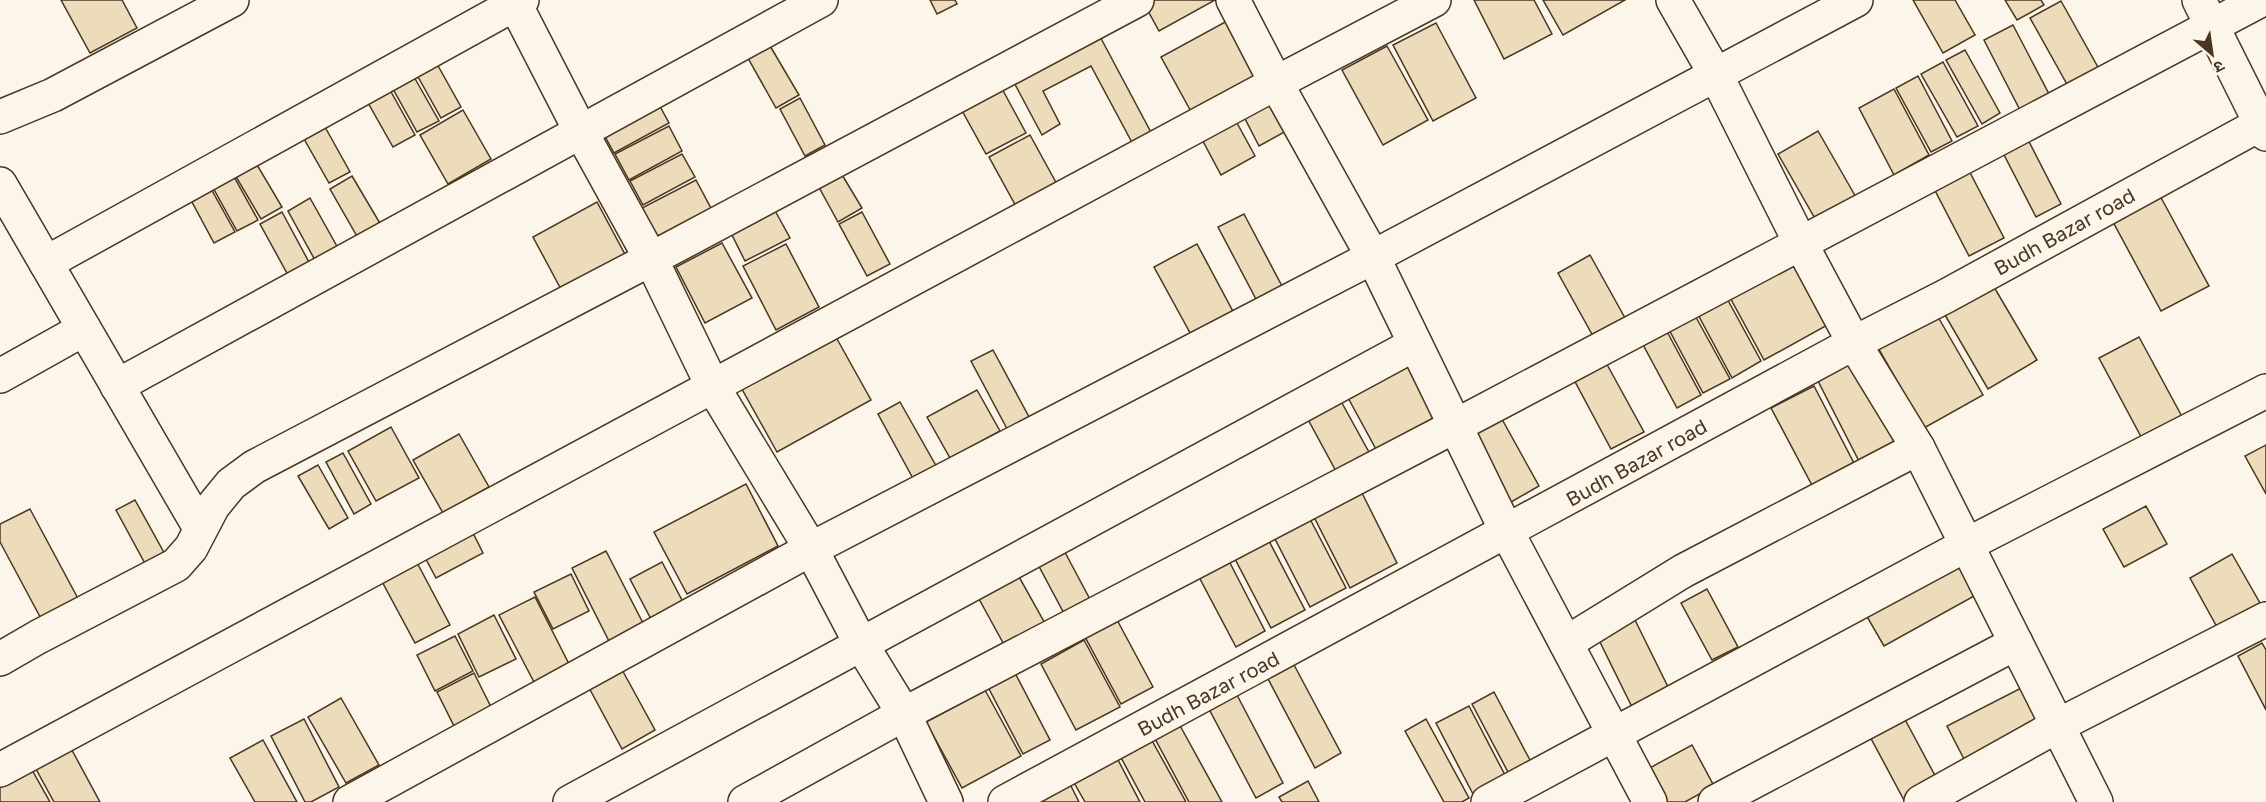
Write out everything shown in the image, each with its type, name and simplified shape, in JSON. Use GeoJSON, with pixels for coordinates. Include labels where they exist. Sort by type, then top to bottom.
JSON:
{"type":"FeatureCollection","features":[{"type":"Feature","properties":{"kind":"street"},"geometry":{"type":"LineString","coordinates":[[0,117],[53,95],[232,0]]}},
{"type":"Feature","properties":{"kind":"street"},"geometry":{"type":"LineString","coordinates":[[117,386],[821,0]]}},
{"type":"Feature","properties":{"kind":"street"},"geometry":{"type":"LineString","coordinates":[[0,659],[176,565],[191,548],[213,506],[231,484],[254,467],[1137,0]]}},
{"type":"Feature","properties":{"kind":"street"},"geometry":{"type":"LineString","coordinates":[[1233,0],[1276,83],[1373,257],[1457,425],[1507,532],[1650,802]]}},
{"type":"Feature","properties":{"kind":"street"},"geometry":{"type":"LineString","coordinates":[[0,770],[1434,0]]}},
{"type":"Feature","properties":{"kind":"street"},"geometry":{"type":"LineString","coordinates":[[1673,0],[1716,75],[1854,343],[1918,448],[2096,802]]}},
{"type":"Feature","properties":{"kind":"street"},"geometry":{"type":"LineString","coordinates":[[350,802],[811,549],[1373,257],[1856,0]]}},
{"type":"Feature","properties":{"kind":"street"},"geometry":{"type":"LineString","coordinates":[[745,802],[904,714],[1801,244],[2205,13],[2261,0]]}},
{"type":"Feature","properties":{"kind":"street"},"geometry":{"type":"LineString","coordinates":[[46,263],[259,147],[517,1],[581,132],[651,259],[713,387],[811,549],[861,644],[904,714],[946,802]]}},
{"type":"Feature","properties":{"kind":"street"},"geometry":{"type":"LineString","coordinates":[[2205,13],[2264,126]]}},
{"type":"Feature","properties":{"kind":"street","name":"Budh Bazar road"},"geometry":{"type":"LineString","coordinates":[[1005,802],[1854,343],[2264,126]]}},
{"type":"Feature","properties":{"kind":"street"},"geometry":{"type":"LineString","coordinates":[[0,184],[201,528]]}},
{"type":"Feature","properties":{"kind":"street"},"geometry":{"type":"LineString","coordinates":[[0,376],[84,329]]}},
{"type":"Feature","properties":{"kind":"street"},"geometry":{"type":"LineString","coordinates":[[570,802],[1415,344]]}},
{"type":"Feature","properties":{"kind":"street"},"geometry":{"type":"LineString","coordinates":[[1488,802],[1968,544],[2266,391]]}},
{"type":"Feature","properties":{"kind":"street"},"geometry":{"type":"LineString","coordinates":[[1566,644],[1683,571],[1918,448]]}},
{"type":"Feature","properties":{"kind":"street"},"geometry":{"type":"LineString","coordinates":[[1921,802],[2057,726],[2266,619]]}},
{"type":"Feature","properties":{"kind":"street"},"geometry":{"type":"LineString","coordinates":[[1715,802],[2016,643]]}},
{"type":"Feature","properties":{"kind":"building"},"geometry":{"type":"Polygon","coordinates":[[[61,0],[122,0],[137,28],[90,53],[61,0]]]}},
{"type":"Feature","properties":{"kind":"building"},"geometry":{"type":"Polygon","coordinates":[[[930,0],[955,0],[957,4],[937,14],[930,0]]]}},
{"type":"Feature","properties":{"kind":"building"},"geometry":{"type":"Polygon","coordinates":[[[1142,0],[1215,0],[1159,31],[1142,0]]]}},
{"type":"Feature","properties":{"kind":"building"},"geometry":{"type":"Polygon","coordinates":[[[1474,0],[1534,0],[1552,34],[1504,59],[1474,0]]]}},
{"type":"Feature","properties":{"kind":"building"},"geometry":{"type":"Polygon","coordinates":[[[1543,0],[1625,0],[1563,35],[1543,0]]]}},
{"type":"Feature","properties":{"kind":"building"},"geometry":{"type":"Polygon","coordinates":[[[1913,0],[1955,0],[1975,35],[1943,53],[1913,0]]]}},
{"type":"Feature","properties":{"kind":"building"},"geometry":{"type":"Polygon","coordinates":[[[2005,0],[2041,0],[2044,5],[2017,20],[2005,0]]]}},
{"type":"Feature","properties":{"kind":"building"},"geometry":{"type":"Polygon","coordinates":[[[2061,1],[2099,69],[2068,86],[2030,18],[2061,1]]]}},
{"type":"Feature","properties":{"kind":"building"},"geometry":{"type":"Polygon","coordinates":[[[1227,21],[1259,78],[1193,115],[1161,57],[1227,21]]]}},
{"type":"Feature","properties":{"kind":"building"},"geometry":{"type":"Polygon","coordinates":[[[1436,23],[1476,98],[1433,121],[1393,45],[1436,23]]]}},
{"type":"Feature","properties":{"kind":"building"},"geometry":{"type":"Polygon","coordinates":[[[2013,25],[2049,94],[2020,110],[1984,40],[2013,25]]]}},
{"type":"Feature","properties":{"kind":"building"},"geometry":{"type":"Polygon","coordinates":[[[1096,29],[1154,138],[1135,148],[1091,66],[1043,91],[1060,124],[1042,135],[1010,75],[1096,29]]]}},
{"type":"Feature","properties":{"kind":"building"},"geometry":{"type":"Polygon","coordinates":[[[766,39],[799,95],[776,108],[744,51],[766,39]]]}},
{"type":"Feature","properties":{"kind":"building"},"geometry":{"type":"Polygon","coordinates":[[[1387,46],[1428,120],[1383,145],[1342,70],[1387,46]]]}},
{"type":"Feature","properties":{"kind":"building"},"geometry":{"type":"Polygon","coordinates":[[[1965,50],[2000,113],[1982,124],[1946,60],[1965,50]]]}},
{"type":"Feature","properties":{"kind":"building"},"geometry":{"type":"Polygon","coordinates":[[[432,55],[461,107],[441,118],[412,66],[432,55]]]}},
{"type":"Feature","properties":{"kind":"building"},"geometry":{"type":"Polygon","coordinates":[[[1943,62],[1978,126],[1957,137],[1921,74],[1943,62]]]}},
{"type":"Feature","properties":{"kind":"building"},"geometry":{"type":"Polygon","coordinates":[[[409,68],[439,121],[417,132],[388,80],[409,68]]]}},
{"type":"Feature","properties":{"kind":"building"},"geometry":{"type":"Polygon","coordinates":[[[1918,76],[1952,141],[1931,152],[1896,88],[1918,76]]]}},
{"type":"Feature","properties":{"kind":"building"},"geometry":{"type":"Polygon","coordinates":[[[385,81],[415,135],[393,147],[363,94],[385,81]]]}},
{"type":"Feature","properties":{"kind":"building"},"geometry":{"type":"Polygon","coordinates":[[[1000,85],[1026,133],[986,154],[960,107],[1000,85]]]}},
{"type":"Feature","properties":{"kind":"building"},"geometry":{"type":"Polygon","coordinates":[[[1894,89],[1929,155],[1894,175],[1859,108],[1894,89]]]}},
{"type":"Feature","properties":{"kind":"building"},"geometry":{"type":"Polygon","coordinates":[[[1270,90],[1290,129],[1259,146],[1239,107],[1270,90]]]}},
{"type":"Feature","properties":{"kind":"building"},"geometry":{"type":"Polygon","coordinates":[[[800,98],[825,145],[805,156],[780,109],[800,98]]]}},
{"type":"Feature","properties":{"kind":"building"},"geometry":{"type":"Polygon","coordinates":[[[656,99],[669,123],[614,153],[601,129],[656,99]]]}},
{"type":"Feature","properties":{"kind":"building"},"geometry":{"type":"Polygon","coordinates":[[[463,110],[491,159],[448,184],[420,135],[463,110]]]}},
{"type":"Feature","properties":{"kind":"building"},"geometry":{"type":"Polygon","coordinates":[[[1231,112],[1255,156],[1221,175],[1197,130],[1231,112]]]}},
{"type":"Feature","properties":{"kind":"building"},"geometry":{"type":"Polygon","coordinates":[[[320,118],[350,172],[329,183],[299,130],[320,118]]]}},
{"type":"Feature","properties":{"kind":"building"},"geometry":{"type":"Polygon","coordinates":[[[669,126],[682,151],[629,180],[615,154],[669,126]]]}},
{"type":"Feature","properties":{"kind":"building"},"geometry":{"type":"Polygon","coordinates":[[[1818,131],[1857,199],[1817,222],[1778,154],[1818,131]]]}},
{"type":"Feature","properties":{"kind":"building"},"geometry":{"type":"Polygon","coordinates":[[[2024,132],[2061,204],[2036,217],[1999,145],[2024,132]]]}},
{"type":"Feature","properties":{"kind":"building"},"geometry":{"type":"Polygon","coordinates":[[[1030,135],[1059,188],[1018,210],[989,157],[1030,135]]]}},
{"type":"Feature","properties":{"kind":"building"},"geometry":{"type":"Polygon","coordinates":[[[250,153],[282,207],[261,219],[229,165],[250,153]]]}},
{"type":"Feature","properties":{"kind":"building"},"geometry":{"type":"Polygon","coordinates":[[[682,154],[695,177],[643,205],[630,181],[682,154]]]}},
{"type":"Feature","properties":{"kind":"building"},"geometry":{"type":"Polygon","coordinates":[[[1964,161],[2004,238],[1969,256],[1929,179],[1964,161]]]}},
{"type":"Feature","properties":{"kind":"building"},"geometry":{"type":"Polygon","coordinates":[[[228,166],[258,220],[237,231],[207,177],[228,166]]]}},
{"type":"Feature","properties":{"kind":"building"},"geometry":{"type":"Polygon","coordinates":[[[838,168],[862,208],[838,222],[815,180],[838,168]]]}},
{"type":"Feature","properties":{"kind":"building"},"geometry":{"type":"Polygon","coordinates":[[[352,176],[381,225],[358,238],[330,189],[352,176]]]}},
{"type":"Feature","properties":{"kind":"building"},"geometry":{"type":"Polygon","coordinates":[[[205,178],[235,232],[214,243],[185,189],[205,178]]]}},
{"type":"Feature","properties":{"kind":"building"},"geometry":{"type":"Polygon","coordinates":[[[696,180],[713,212],[658,240],[642,208],[696,180]]]}},
{"type":"Feature","properties":{"kind":"building"},"geometry":{"type":"Polygon","coordinates":[[[2159,194],[2209,286],[2161,311],[2112,220],[2159,194]]]}},
{"type":"Feature","properties":{"kind":"building"},"geometry":{"type":"Polygon","coordinates":[[[310,198],[339,250],[316,262],[288,211],[310,198]]]}},
{"type":"Feature","properties":{"kind":"building"},"geometry":{"type":"Polygon","coordinates":[[[597,202],[627,258],[563,293],[533,237],[597,202]]]}},
{"type":"Feature","properties":{"kind":"building"},"geometry":{"type":"Polygon","coordinates":[[[773,207],[790,238],[745,261],[729,229],[773,207]]]}},
{"type":"Feature","properties":{"kind":"building"},"geometry":{"type":"Polygon","coordinates":[[[282,212],[310,264],[288,275],[260,224],[282,212]]]}},
{"type":"Feature","properties":{"kind":"building"},"geometry":{"type":"Polygon","coordinates":[[[862,212],[890,264],[867,276],[839,224],[862,212]]]}},
{"type":"Feature","properties":{"kind":"building"},"geometry":{"type":"Polygon","coordinates":[[[1244,214],[1283,288],[1257,301],[1218,227],[1244,214]]]}},
{"type":"Feature","properties":{"kind":"building"},"geometry":{"type":"Polygon","coordinates":[[[722,243],[752,298],[705,323],[676,267],[722,243]]]}},
{"type":"Feature","properties":{"kind":"building"},"geometry":{"type":"Polygon","coordinates":[[[786,244],[819,307],[776,330],[743,266],[786,244]]]}},
{"type":"Feature","properties":{"kind":"building"},"geometry":{"type":"Polygon","coordinates":[[[1197,244],[1236,317],[1194,340],[1154,267],[1197,244]]]}},
{"type":"Feature","properties":{"kind":"building"},"geometry":{"type":"Polygon","coordinates":[[[1590,255],[1630,327],[1598,345],[1558,273],[1590,255]]]}},
{"type":"Feature","properties":{"kind":"building"},"geometry":{"type":"Polygon","coordinates":[[[1794,255],[1831,323],[1764,360],[1727,292],[1794,255]]]}},
{"type":"Feature","properties":{"kind":"building"},"geometry":{"type":"Polygon","coordinates":[[[1994,287],[2037,360],[1988,389],[1945,315],[1994,287]]]}},
{"type":"Feature","properties":{"kind":"building"},"geometry":{"type":"Polygon","coordinates":[[[1724,293],[1761,361],[1732,378],[1695,309],[1724,293]]]}},
{"type":"Feature","properties":{"kind":"building"},"geometry":{"type":"Polygon","coordinates":[[[1692,310],[1730,379],[1703,393],[1666,324],[1692,310]]]}},
{"type":"Feature","properties":{"kind":"building"},"geometry":{"type":"Polygon","coordinates":[[[1934,310],[1983,395],[1924,428],[1876,344],[1934,310]]]}},
{"type":"Feature","properties":{"kind":"building"},"geometry":{"type":"Polygon","coordinates":[[[1664,326],[1701,395],[1677,408],[1640,339],[1664,326]]]}},
{"type":"Feature","properties":{"kind":"building"},"geometry":{"type":"Polygon","coordinates":[[[832,330],[871,400],[777,452],[738,382],[832,330]]]}},
{"type":"Feature","properties":{"kind":"building"},"geometry":{"type":"Polygon","coordinates":[[[2139,337],[2186,424],[2146,446],[2099,358],[2139,337]]]}},
{"type":"Feature","properties":{"kind":"building"},"geometry":{"type":"Polygon","coordinates":[[[993,350],[1035,428],[1013,440],[971,361],[993,350]]]}},
{"type":"Feature","properties":{"kind":"building"},"geometry":{"type":"Polygon","coordinates":[[[1604,359],[1644,432],[1611,449],[1572,376],[1604,359]]]}},
{"type":"Feature","properties":{"kind":"building"},"geometry":{"type":"Polygon","coordinates":[[[1852,360],[1898,449],[1862,467],[1817,379],[1852,360]]]}},
{"type":"Feature","properties":{"kind":"building"},"geometry":{"type":"Polygon","coordinates":[[[1407,361],[1438,418],[1377,451],[1346,394],[1407,361]]]}},
{"type":"Feature","properties":{"kind":"building"},"geometry":{"type":"Polygon","coordinates":[[[1814,386],[1856,467],[1814,489],[1771,408],[1814,386]]]}},
{"type":"Feature","properties":{"kind":"building"},"geometry":{"type":"Polygon","coordinates":[[[977,390],[1000,431],[950,458],[927,417],[977,390]]]}},
{"type":"Feature","properties":{"kind":"building"},"geometry":{"type":"Polygon","coordinates":[[[1337,394],[1370,454],[1337,473],[1304,412],[1337,394]]]}},
{"type":"Feature","properties":{"kind":"building"},"geometry":{"type":"Polygon","coordinates":[[[900,402],[939,471],[916,484],[878,414],[900,402]]]}},
{"type":"Feature","properties":{"kind":"building"},"geometry":{"type":"Polygon","coordinates":[[[1498,412],[1539,486],[1506,505],[1465,431],[1498,412]]]}},
{"type":"Feature","properties":{"kind":"building"},"geometry":{"type":"Polygon","coordinates":[[[391,427],[419,478],[376,501],[348,451],[391,427]]]}},
{"type":"Feature","properties":{"kind":"building"},"geometry":{"type":"Polygon","coordinates":[[[459,434],[489,487],[443,513],[413,460],[459,434]]]}},
{"type":"Feature","properties":{"kind":"building"},"geometry":{"type":"Polygon","coordinates":[[[2266,445],[2266,494],[2245,456],[2266,445]]]}},
{"type":"Feature","properties":{"kind":"building"},"geometry":{"type":"Polygon","coordinates":[[[343,453],[371,504],[354,514],[326,462],[343,453]]]}},
{"type":"Feature","properties":{"kind":"building"},"geometry":{"type":"Polygon","coordinates":[[[318,465],[348,518],[329,529],[298,476],[318,465]]]}},
{"type":"Feature","properties":{"kind":"building"},"geometry":{"type":"Polygon","coordinates":[[[746,484],[778,546],[687,594],[654,532],[746,484]]]}},
{"type":"Feature","properties":{"kind":"building"},"geometry":{"type":"Polygon","coordinates":[[[1360,489],[1397,563],[1350,588],[1312,513],[1360,489]]]}},
{"type":"Feature","properties":{"kind":"building"},"geometry":{"type":"Polygon","coordinates":[[[135,500],[167,558],[148,569],[116,510],[135,500]]]}},
{"type":"Feature","properties":{"kind":"building"},"geometry":{"type":"Polygon","coordinates":[[[2146,506],[2167,544],[2124,567],[2103,529],[2146,506]]]}},
{"type":"Feature","properties":{"kind":"building"},"geometry":{"type":"Polygon","coordinates":[[[30,509],[82,606],[45,626],[0,542],[0,524],[30,509]]]}},
{"type":"Feature","properties":{"kind":"building"},"geometry":{"type":"Polygon","coordinates":[[[1309,517],[1346,588],[1310,607],[1273,535],[1309,517]]]}},
{"type":"Feature","properties":{"kind":"building"},"geometry":{"type":"Polygon","coordinates":[[[467,521],[483,553],[436,578],[419,546],[467,521]]]}},
{"type":"Feature","properties":{"kind":"building"},"geometry":{"type":"Polygon","coordinates":[[[1268,539],[1305,610],[1271,628],[1234,557],[1268,539]]]}},
{"type":"Feature","properties":{"kind":"building"},"geometry":{"type":"Polygon","coordinates":[[[1060,543],[1093,605],[1067,619],[1034,557],[1060,543]]]}},
{"type":"Feature","properties":{"kind":"building"},"geometry":{"type":"Polygon","coordinates":[[[606,551],[646,629],[612,647],[572,568],[606,551]]]}},
{"type":"Feature","properties":{"kind":"building"},"geometry":{"type":"Polygon","coordinates":[[[2232,554],[2260,603],[2217,627],[2190,578],[2232,554]]]}},
{"type":"Feature","properties":{"kind":"building"},"geometry":{"type":"Polygon","coordinates":[[[413,555],[450,625],[415,643],[378,574],[413,555]]]}},
{"type":"Feature","properties":{"kind":"building"},"geometry":{"type":"Polygon","coordinates":[[[1955,557],[1976,595],[1884,646],[1862,608],[1955,557]]]}},
{"type":"Feature","properties":{"kind":"building"},"geometry":{"type":"Polygon","coordinates":[[[1229,561],[1265,631],[1236,647],[1199,577],[1229,561]]]}},
{"type":"Feature","properties":{"kind":"building"},"geometry":{"type":"Polygon","coordinates":[[[662,562],[684,604],[652,621],[630,579],[662,562]]]}},
{"type":"Feature","properties":{"kind":"building"},"geometry":{"type":"Polygon","coordinates":[[[1013,566],[1047,627],[1007,650],[973,588],[1013,566]]]}},
{"type":"Feature","properties":{"kind":"building"},"geometry":{"type":"Polygon","coordinates":[[[571,574],[589,611],[553,629],[534,592],[571,574]]]}},
{"type":"Feature","properties":{"kind":"building"},"geometry":{"type":"Polygon","coordinates":[[[1707,589],[1738,647],[1712,660],[1681,603],[1707,589]]]}},
{"type":"Feature","properties":{"kind":"building"},"geometry":{"type":"Polygon","coordinates":[[[535,597],[570,666],[535,684],[499,615],[535,597]]]}},
{"type":"Feature","properties":{"kind":"building"},"geometry":{"type":"Polygon","coordinates":[[[494,615],[516,659],[479,677],[458,634],[494,615]]]}},
{"type":"Feature","properties":{"kind":"building"},"geometry":{"type":"Polygon","coordinates":[[[1633,616],[1671,693],[1634,711],[1596,634],[1633,616]]]}},
{"type":"Feature","properties":{"kind":"building"},"geometry":{"type":"Polygon","coordinates":[[[1116,618],[1153,687],[1121,704],[1084,635],[1116,618]]]}},
{"type":"Feature","properties":{"kind":"building"},"geometry":{"type":"Polygon","coordinates":[[[455,636],[473,671],[435,691],[417,655],[455,636]]]}},
{"type":"Feature","properties":{"kind":"building"},"geometry":{"type":"Polygon","coordinates":[[[1084,640],[1120,707],[1076,730],[1041,664],[1084,640]]]}},
{"type":"Feature","properties":{"kind":"building"},"geometry":{"type":"Polygon","coordinates":[[[2262,643],[2266,650],[2266,710],[2238,656],[2262,643]]]}},
{"type":"Feature","properties":{"kind":"building"},"geometry":{"type":"Polygon","coordinates":[[[1293,663],[1341,753],[1315,768],[1267,677],[1293,663]]]}},
{"type":"Feature","properties":{"kind":"building"},"geometry":{"type":"Polygon","coordinates":[[[620,666],[655,730],[622,749],[587,684],[620,666]]]}},
{"type":"Feature","properties":{"kind":"building"},"geometry":{"type":"Polygon","coordinates":[[[474,673],[493,711],[456,730],[437,692],[474,673]]]}},
{"type":"Feature","properties":{"kind":"building"},"geometry":{"type":"Polygon","coordinates":[[[1015,673],[1050,740],[1023,754],[988,687],[1015,673]]]}},
{"type":"Feature","properties":{"kind":"building"},"geometry":{"type":"Polygon","coordinates":[[[2027,685],[2045,720],[1965,761],[1947,726],[2027,685]]]}},
{"type":"Feature","properties":{"kind":"building"},"geometry":{"type":"Polygon","coordinates":[[[985,690],[1021,756],[962,788],[926,722],[985,690]]]}},
{"type":"Feature","properties":{"kind":"building"},"geometry":{"type":"Polygon","coordinates":[[[1494,692],[1531,762],[1509,774],[1472,704],[1494,692]]]}},
{"type":"Feature","properties":{"kind":"building"},"geometry":{"type":"Polygon","coordinates":[[[1237,695],[1283,783],[1256,798],[1209,709],[1237,695]]]}},
{"type":"Feature","properties":{"kind":"building"},"geometry":{"type":"Polygon","coordinates":[[[341,698],[379,765],[346,783],[308,717],[341,698]]]}},
{"type":"Feature","properties":{"kind":"building"},"geometry":{"type":"Polygon","coordinates":[[[1469,706],[1506,777],[1473,794],[1436,723],[1469,706]]]}},
{"type":"Feature","properties":{"kind":"building"},"geometry":{"type":"Polygon","coordinates":[[[1901,712],[1939,783],[1905,802],[1867,731],[1901,712]]]}},
{"type":"Feature","properties":{"kind":"building"},"geometry":{"type":"Polygon","coordinates":[[[304,719],[339,787],[311,802],[305,802],[271,736],[304,719]]]}},
{"type":"Feature","properties":{"kind":"building"},"geometry":{"type":"Polygon","coordinates":[[[1426,719],[1469,798],[1462,802],[1444,802],[1405,731],[1426,719]]]}},
{"type":"Feature","properties":{"kind":"building"},"geometry":{"type":"Polygon","coordinates":[[[1178,722],[1222,802],[1189,802],[1153,735],[1178,722]]]}},
{"type":"Feature","properties":{"kind":"building"},"geometry":{"type":"Polygon","coordinates":[[[1150,737],[1186,802],[1145,802],[1119,754],[1150,737]]]}},
{"type":"Feature","properties":{"kind":"building"},"geometry":{"type":"Polygon","coordinates":[[[263,740],[297,802],[255,802],[230,758],[263,740]]]}},
{"type":"Feature","properties":{"kind":"building"},"geometry":{"type":"Polygon","coordinates":[[[67,741],[100,802],[54,802],[31,760],[67,741]]]}},
{"type":"Feature","properties":{"kind":"building"},"geometry":{"type":"Polygon","coordinates":[[[1692,745],[1714,786],[1685,802],[1664,802],[1646,770],[1692,745]]]}},
{"type":"Feature","properties":{"kind":"building"},"geometry":{"type":"Polygon","coordinates":[[[1116,756],[1140,802],[1085,802],[1072,779],[1116,756]]]}},
{"type":"Feature","properties":{"kind":"building"},"geometry":{"type":"Polygon","coordinates":[[[27,761],[50,802],[0,802],[0,776],[27,761]]]}},
{"type":"Feature","properties":{"kind":"building"},"geometry":{"type":"Polygon","coordinates":[[[1067,778],[1079,802],[1020,802],[1067,778]]]}},
{"type":"Feature","properties":{"kind":"building"},"geometry":{"type":"Polygon","coordinates":[[[1308,781],[1319,802],[1282,802],[1279,797],[1308,781]]]}}]}
